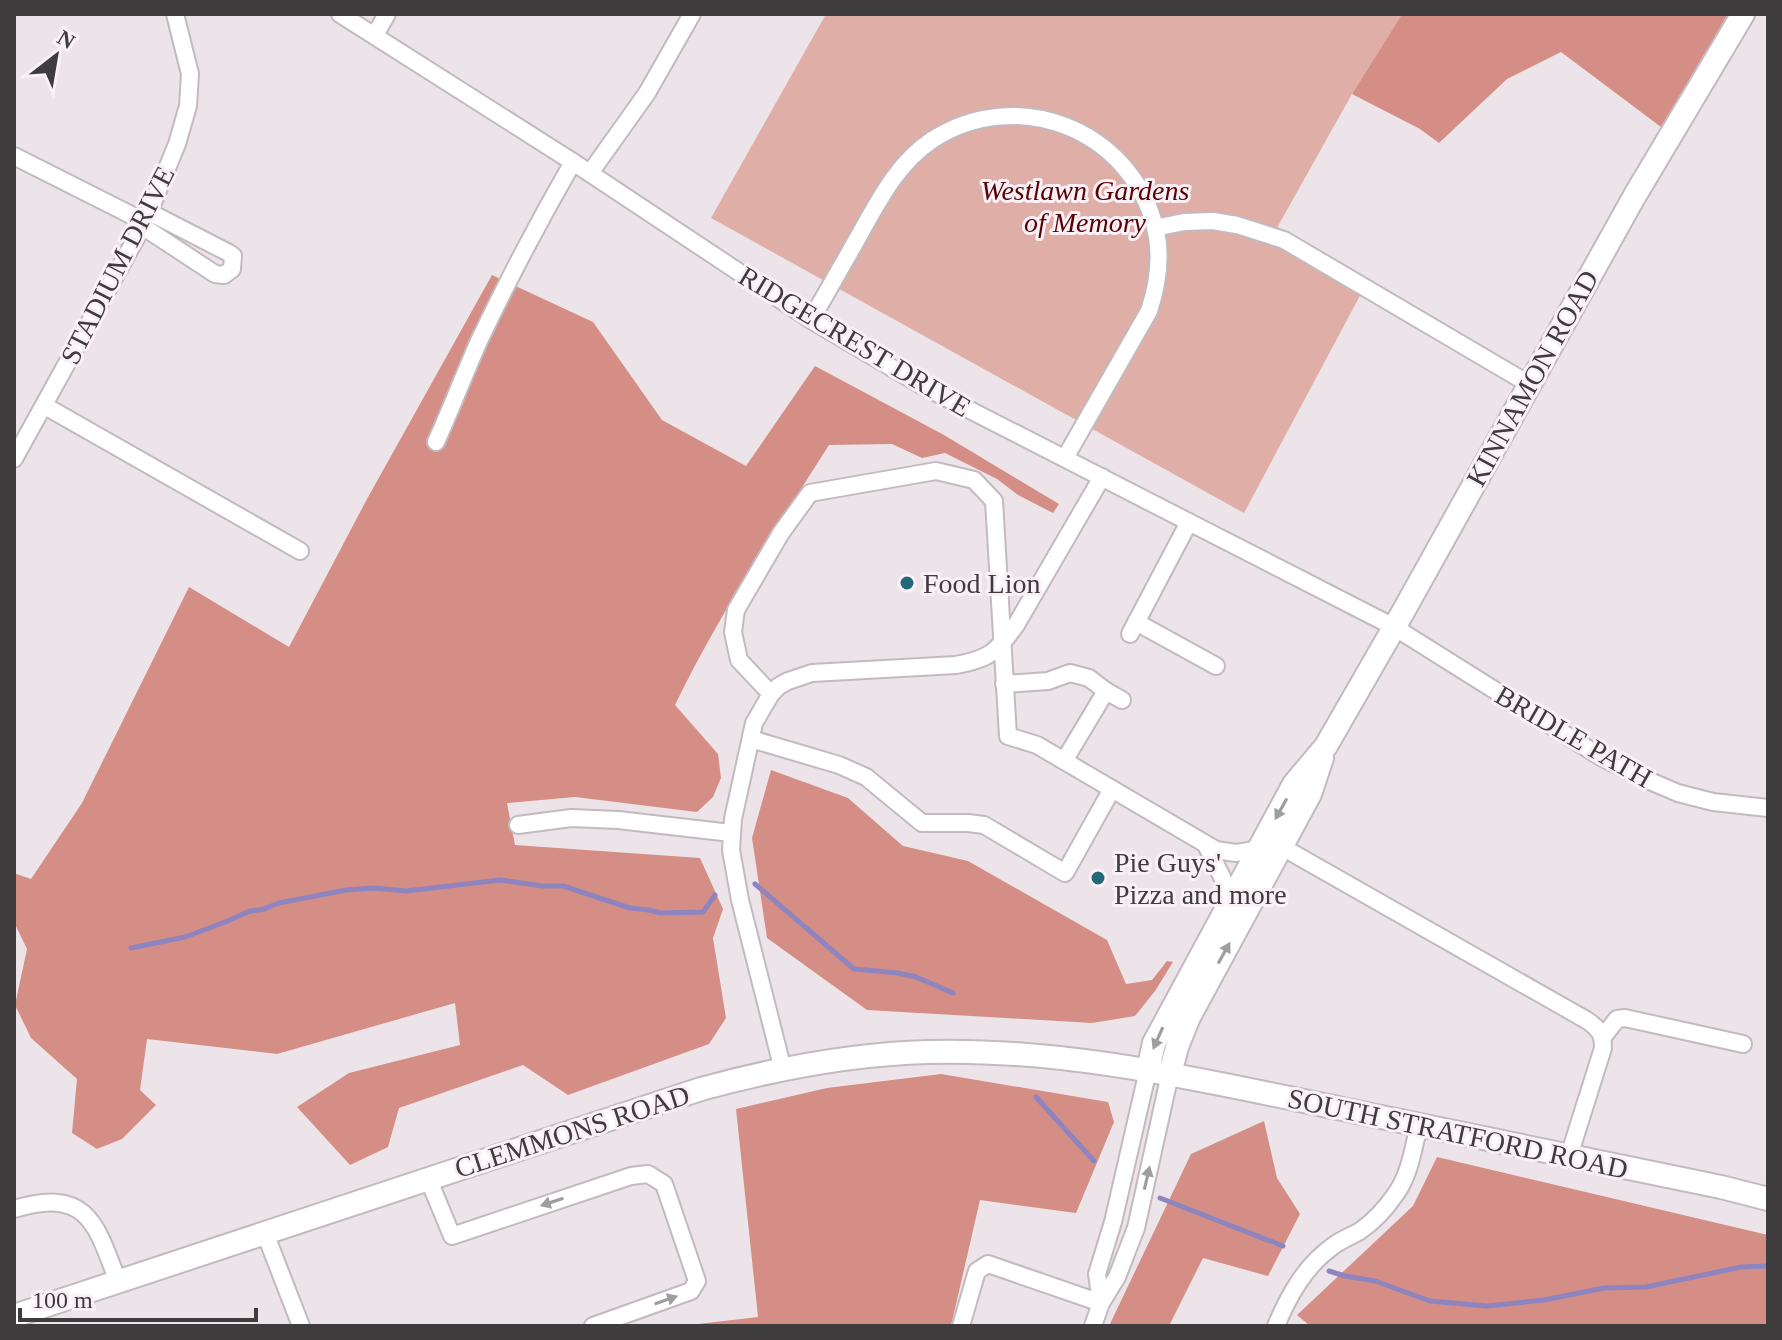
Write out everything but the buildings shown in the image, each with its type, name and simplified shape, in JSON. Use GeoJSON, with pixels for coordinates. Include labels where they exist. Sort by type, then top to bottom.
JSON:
{"type":"FeatureCollection","features":[{"type":"Feature","properties":{"kind":"main road","name":"KINNAMON ROAD"},"geometry":{"type":"LineString","coordinates":[[1159,1072],[1154,1043],[1258,849],[1294,784],[1326,746],[1634,197],[1743,14]]}},
{"type":"Feature","properties":{"kind":"main road","name":"KINNAMON ROAD"},"geometry":{"type":"LineString","coordinates":[[1159,1072],[1177,1047],[1189,1017],[1310,794],[1326,746]]}},
{"type":"Feature","properties":{"kind":"main road","name":"CLEMMONS ROAD"},"geometry":{"type":"LineString","coordinates":[[14,1316],[701,1089],[783,1070],[892,1054],[953,1052],[1030,1055],[1159,1072]]}},
{"type":"Feature","properties":{"kind":"main road","name":"SOUTH STRATFORD ROAD"},"geometry":{"type":"LineString","coordinates":[[1159,1072],[1768,1199]]}},
{"type":"Feature","properties":{"kind":"street","name":"STADIUM DRIVE"},"geometry":{"type":"LineString","coordinates":[[14,459],[145,220],[180,136],[188,106],[190,74],[175,14]]}},
{"type":"Feature","properties":{"kind":"street","name":"RIDGECREST DRIVE"},"geometry":{"type":"LineString","coordinates":[[340,14],[590,173],[811,320],[921,385],[1394,627]]}},
{"type":"Feature","properties":{"kind":"street"},"geometry":{"type":"LineString","coordinates":[[375,35],[387,14]]}},
{"type":"Feature","properties":{"kind":"street"},"geometry":{"type":"LineString","coordinates":[[590,173],[647,93],[692,14]]}},
{"type":"Feature","properties":{"kind":"street"},"geometry":{"type":"LineString","coordinates":[[811,320],[879,201],[909,159],[930,142],[967,123],[1010,116],[1057,122],[1085,135],[1113,155],[1145,201],[1155,228],[1158,273],[1149,311],[1065,458]]}},
{"type":"Feature","properties":{"kind":"street"},"geometry":{"type":"LineString","coordinates":[[14,156],[145,220],[229,253],[233,256],[232,269],[224,275],[215,274],[145,220]]}},
{"type":"Feature","properties":{"kind":"street"},"geometry":{"type":"LineString","coordinates":[[436,442],[511,275],[573,162]]}},
{"type":"Feature","properties":{"kind":"street"},"geometry":{"type":"LineString","coordinates":[[1155,228],[1184,222],[1213,221],[1284,240],[1529,384]]}},
{"type":"Feature","properties":{"kind":"street"},"geometry":{"type":"LineString","coordinates":[[45,406],[300,551]]}},
{"type":"Feature","properties":{"kind":"street"},"geometry":{"type":"LineString","coordinates":[[771,694],[739,660],[733,632],[736,610],[781,533],[810,493],[936,471],[974,480],[994,501],[1008,736],[1037,745],[1206,845],[1227,852],[1258,849]]}},
{"type":"Feature","properties":{"kind":"street"},"geometry":{"type":"LineString","coordinates":[[783,1070],[733,867],[731,833],[760,710],[771,694],[788,681],[812,673],[956,665],[988,657],[1016,625],[1102,477]]}},
{"type":"Feature","properties":{"kind":"street"},"geometry":{"type":"LineString","coordinates":[[1189,522],[1133,628],[1216,666]]}},
{"type":"Feature","properties":{"kind":"street","name":"BRIDLE PATH"},"geometry":{"type":"LineString","coordinates":[[1394,627],[1601,757],[1645,779],[1678,793],[1713,802],[1768,808]]}},
{"type":"Feature","properties":{"kind":"street"},"geometry":{"type":"LineString","coordinates":[[1004,684],[1048,681],[1070,673],[1089,678],[1122,700]]}},
{"type":"Feature","properties":{"kind":"street"},"geometry":{"type":"LineString","coordinates":[[1064,761],[1106,691]]}},
{"type":"Feature","properties":{"kind":"street"},"geometry":{"type":"LineString","coordinates":[[751,739],[839,765],[866,777],[922,823],[984,825],[1065,873],[1112,789]]}},
{"type":"Feature","properties":{"kind":"street"},"geometry":{"type":"LineString","coordinates":[[518,825],[571,818],[731,833]]}},
{"type":"Feature","properties":{"kind":"street"},"geometry":{"type":"LineString","coordinates":[[1206,845],[1230,902]]}},
{"type":"Feature","properties":{"kind":"street"},"geometry":{"type":"LineString","coordinates":[[1282,847],[1598,1029],[1603,1037],[1603,1048],[1569,1156]]}},
{"type":"Feature","properties":{"kind":"street"},"geometry":{"type":"LineString","coordinates":[[1603,1037],[1617,1019],[1625,1018],[1743,1044]]}},
{"type":"Feature","properties":{"kind":"street","name":"KINNAMON ROAD"},"geometry":{"type":"LineString","coordinates":[[1101,1303],[1097,1274],[1159,1072]]}},
{"type":"Feature","properties":{"kind":"street","name":"KINNAMON ROAD"},"geometry":{"type":"LineString","coordinates":[[1093,1326],[1136,1228],[1159,1072]]}},
{"type":"Feature","properties":{"kind":"street"},"geometry":{"type":"LineString","coordinates":[[1276,1326],[1309,1266],[1335,1245],[1362,1230],[1395,1196],[1405,1179],[1419,1125]]}},
{"type":"Feature","properties":{"kind":"street"},"geometry":{"type":"LineString","coordinates":[[428,1178],[452,1236],[631,1176],[648,1174],[664,1184],[697,1281],[691,1291],[593,1326]]}},
{"type":"Feature","properties":{"kind":"street"},"geometry":{"type":"LineString","coordinates":[[14,1209],[53,1202],[83,1212],[101,1236],[118,1282]]}},
{"type":"Feature","properties":{"kind":"street"},"geometry":{"type":"LineString","coordinates":[[1113,1222],[1136,1228]]}},
{"type":"Feature","properties":{"kind":"street"},"geometry":{"type":"LineString","coordinates":[[265,1233],[301,1326]]}},
{"type":"Feature","properties":{"kind":"street"},"geometry":{"type":"LineString","coordinates":[[961,1326],[977,1271],[988,1264],[1101,1303]]}},
{"type":"Feature","properties":{"kind":"green space","name":"Westlawn Gardens of Memory"},"geometry":{"type":"Polygon","coordinates":[[[826,14],[1402,14],[1352,94],[1278,226],[1276,244],[1363,290],[1244,513],[711,218],[826,14]]]}},
{"type":"Feature","properties":{"kind":"shaded area"},"geometry":{"type":"Polygon","coordinates":[[[1402,14],[1728,14],[1661,127],[1561,52],[1507,79],[1439,143],[1420,129],[1352,94],[1402,14]]]}},
{"type":"Feature","properties":{"kind":"shaded area"},"geometry":{"type":"Polygon","coordinates":[[[492,275],[593,322],[662,420],[746,466],[815,366],[944,435],[1059,504],[1053,513],[1018,495],[997,479],[945,453],[922,458],[892,444],[829,445],[729,605],[675,705],[718,754],[721,778],[713,797],[697,812],[575,797],[507,803],[515,845],[700,858],[723,909],[713,938],[726,1018],[709,1044],[568,1095],[523,1065],[399,1108],[388,1147],[350,1165],[297,1107],[349,1073],[460,1045],[455,1003],[277,1054],[147,1039],[140,1090],[156,1105],[122,1139],[97,1149],[72,1133],[77,1079],[31,1038],[15,1005],[27,949],[14,922],[14,873],[31,879],[82,803],[189,587],[289,647],[367,499],[492,275]]]}},
{"type":"Feature","properties":{"kind":"shaded area"},"geometry":{"type":"Polygon","coordinates":[[[771,770],[848,798],[903,846],[968,861],[1107,940],[1126,984],[1152,980],[1167,961],[1173,962],[1135,1016],[1092,1023],[867,1010],[767,938],[752,838],[771,770]]]}},
{"type":"Feature","properties":{"kind":"shaded area"},"geometry":{"type":"Polygon","coordinates":[[[941,1074],[1108,1102],[1114,1122],[1076,1213],[980,1200],[951,1326],[681,1326],[758,1317],[736,1109],[827,1088],[941,1074]]]}},
{"type":"Feature","properties":{"kind":"shaded area"},"geometry":{"type":"Polygon","coordinates":[[[1264,1121],[1277,1178],[1300,1214],[1268,1276],[1203,1258],[1169,1326],[1109,1326],[1191,1154],[1264,1121]]]}},
{"type":"Feature","properties":{"kind":"shaded area"},"geometry":{"type":"Polygon","coordinates":[[[1437,1157],[1768,1235],[1768,1326],[1310,1326],[1297,1315],[1413,1206],[1437,1157]]]}},
{"type":"Feature","properties":{"kind":"waterway"},"geometry":{"type":"LineString","coordinates":[[131,948],[185,937],[279,903],[346,890],[374,888],[406,891],[500,880],[563,886],[630,908],[660,913],[703,912],[715,895]]}},
{"type":"Feature","properties":{"kind":"waterway"},"geometry":{"type":"LineString","coordinates":[[755,884],[854,969],[916,977],[953,993]]}},
{"type":"Feature","properties":{"kind":"waterway"},"geometry":{"type":"LineString","coordinates":[[1036,1097],[1094,1161]]}},
{"type":"Feature","properties":{"kind":"waterway"},"geometry":{"type":"LineString","coordinates":[[1160,1198],[1283,1246]]}},
{"type":"Feature","properties":{"kind":"waterway"},"geometry":{"type":"LineString","coordinates":[[1329,1271],[1375,1281],[1430,1301],[1487,1306],[1544,1300],[1604,1288],[1646,1287],[1741,1267],[1768,1266]]}},
{"type":"Feature","properties":{"kind":"place","name":"Food Lion"},"geometry":{"type":"Point","coordinates":[907,583]}},
{"type":"Feature","properties":{"kind":"place","name":"Pie Guys' Pizza and more"},"geometry":{"type":"Point","coordinates":[1098,878]}}]}
